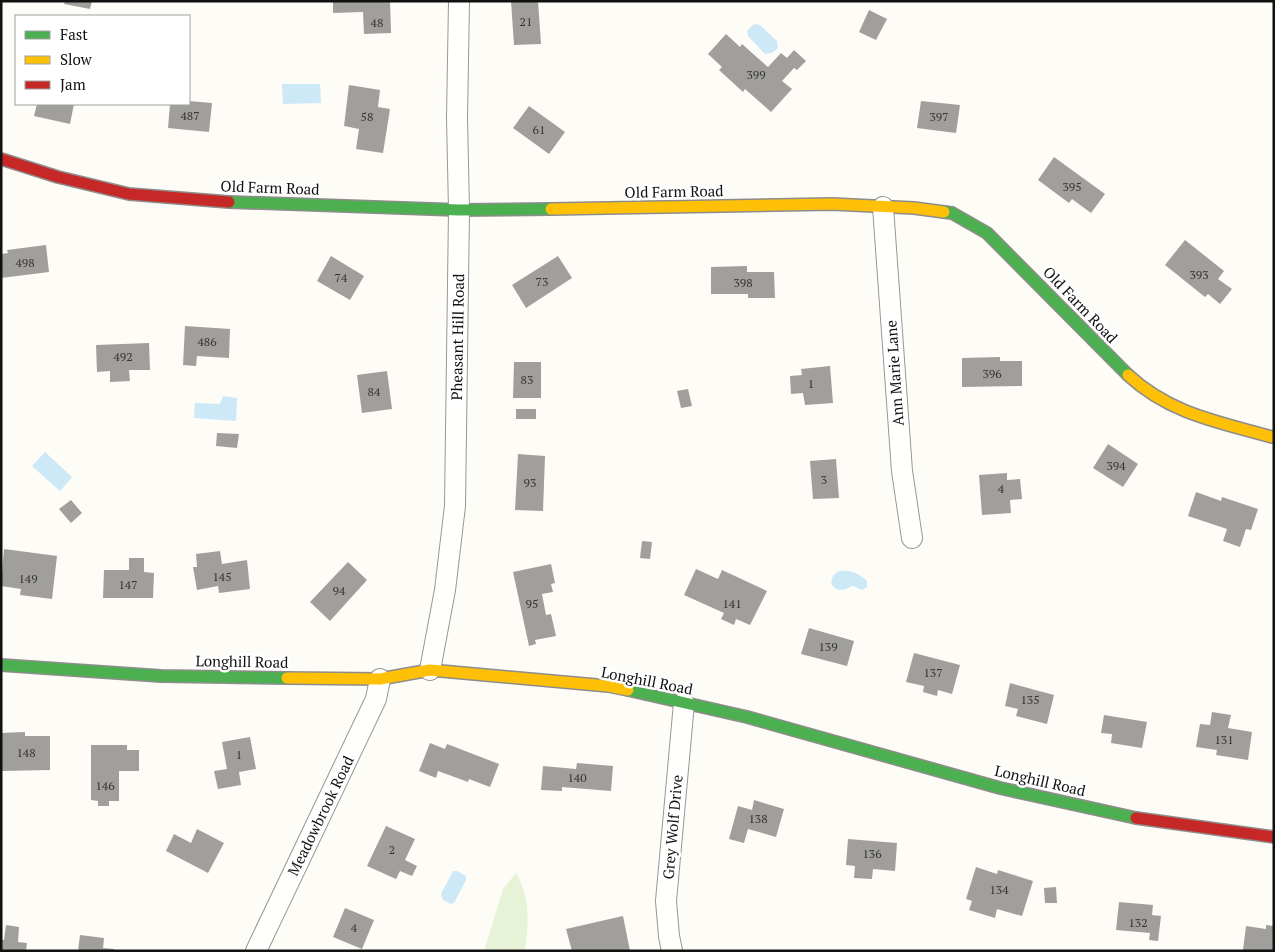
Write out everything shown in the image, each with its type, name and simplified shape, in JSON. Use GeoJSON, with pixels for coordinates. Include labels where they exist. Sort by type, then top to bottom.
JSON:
{"type":"FeatureCollection","features":[{"type":"Feature","properties":{"kind":"street","name":"Pheasant Hill Road"},"geometry":{"type":"LineString","coordinates":[[430,670],[445,590],[456,506],[459,1]]}},
{"type":"Feature","properties":{"kind":"street","name":"Old Farm Road"},"geometry":{"type":"LineString","coordinates":[[1,159],[58,178],[129,194],[228,202],[459,210],[832,204],[914,208],[952,214],[987,233],[1107,356],[1138,384],[1156,397],[1194,415],[1272,437]]}},
{"type":"Feature","properties":{"kind":"street","name":"Ann Marie Lane"},"geometry":{"type":"LineString","coordinates":[[883,207],[902,471],[912,538]]}},
{"type":"Feature","properties":{"kind":"street","name":"Longhill Road"},"geometry":{"type":"LineString","coordinates":[[1,665],[161,676],[380,679],[430,670],[608,686],[747,717],[1000,788],[1073,805],[1128,817],[1274,837]]}},
{"type":"Feature","properties":{"kind":"street","name":"Meadowbrook Road"},"geometry":{"type":"LineString","coordinates":[[256,951],[376,699],[380,679]]}},
{"type":"Feature","properties":{"kind":"street","name":"Grey Wolf Drive"},"geometry":{"type":"LineString","coordinates":[[672,951],[666,901],[684,703]]}},
{"type":"Feature","properties":{"kind":"green space"},"geometry":{"type":"Polygon","coordinates":[[[516,873],[521,882],[526,900],[527,931],[525,951],[484,951],[503,889],[516,873]]]}},
{"type":"Feature","properties":{"kind":"water"},"geometry":{"type":"Polygon","coordinates":[[[754,24],[760,25],[777,41],[778,48],[772,53],[765,54],[748,36],[747,31],[754,24]]]}},
{"type":"Feature","properties":{"kind":"water"},"geometry":{"type":"Polygon","coordinates":[[[282,84],[320,84],[321,103],[283,104],[282,84]]]}},
{"type":"Feature","properties":{"kind":"water"},"geometry":{"type":"Polygon","coordinates":[[[223,396],[237,398],[236,421],[194,418],[195,403],[220,404],[223,396]]]}},
{"type":"Feature","properties":{"kind":"water"},"geometry":{"type":"Polygon","coordinates":[[[45,452],[72,477],[60,491],[32,466],[45,452]]]}},
{"type":"Feature","properties":{"kind":"water"},"geometry":{"type":"Polygon","coordinates":[[[839,571],[858,574],[867,581],[867,587],[862,590],[853,586],[843,590],[834,588],[831,582],[833,576],[839,571]]]}},
{"type":"Feature","properties":{"kind":"water"},"geometry":{"type":"Polygon","coordinates":[[[453,871],[466,876],[466,880],[454,903],[451,904],[443,900],[441,894],[453,871]]]}},
{"type":"Feature","properties":{"kind":"building"},"geometry":{"type":"Polygon","coordinates":[[[65,1],[92,1],[90,9],[64,4],[65,1]]]}},
{"type":"Feature","properties":{"kind":"building"},"geometry":{"type":"Polygon","coordinates":[[[333,1],[390,1],[391,33],[364,34],[363,12],[333,13],[333,1]]]}},
{"type":"Feature","properties":{"kind":"building"},"geometry":{"type":"Polygon","coordinates":[[[511,1],[538,1],[541,44],[514,45],[511,1]]]}},
{"type":"Feature","properties":{"kind":"building"},"geometry":{"type":"Polygon","coordinates":[[[869,10],[887,19],[876,40],[859,32],[869,10]]]}},
{"type":"Feature","properties":{"kind":"building"},"geometry":{"type":"Polygon","coordinates":[[[726,34],[740,47],[742,44],[768,67],[781,53],[787,58],[794,50],[806,61],[797,70],[794,68],[782,81],[792,89],[771,112],[745,89],[743,92],[719,70],[722,67],[708,54],[726,34]]]}},
{"type":"Feature","properties":{"kind":"building"},"geometry":{"type":"Polygon","coordinates":[[[349,85],[380,90],[378,107],[390,109],[383,153],[356,149],[359,129],[344,126],[349,85]]]}},
{"type":"Feature","properties":{"kind":"building"},"geometry":{"type":"Polygon","coordinates":[[[190,101],[212,103],[209,132],[168,128],[170,105],[190,105],[190,101]]]}},
{"type":"Feature","properties":{"kind":"building"},"geometry":{"type":"Polygon","coordinates":[[[921,101],[960,105],[956,133],[917,128],[921,101]]]}},
{"type":"Feature","properties":{"kind":"building"},"geometry":{"type":"Polygon","coordinates":[[[37,105],[74,105],[70,124],[34,116],[37,105]]]}},
{"type":"Feature","properties":{"kind":"building"},"geometry":{"type":"Polygon","coordinates":[[[529,106],[565,132],[549,154],[513,128],[529,106]]]}},
{"type":"Feature","properties":{"kind":"building"},"geometry":{"type":"Polygon","coordinates":[[[1054,157],[1105,194],[1091,213],[1072,199],[1069,203],[1038,180],[1054,157]]]}},
{"type":"Feature","properties":{"kind":"building"},"geometry":{"type":"Polygon","coordinates":[[[1185,240],[1224,271],[1218,279],[1232,289],[1220,304],[1208,294],[1205,297],[1165,265],[1185,240]]]}},
{"type":"Feature","properties":{"kind":"building"},"geometry":{"type":"Polygon","coordinates":[[[46,245],[49,272],[1,278],[1,254],[8,253],[7,250],[46,245]]]}},
{"type":"Feature","properties":{"kind":"building"},"geometry":{"type":"Polygon","coordinates":[[[331,256],[364,276],[350,300],[317,281],[331,256]]]}},
{"type":"Feature","properties":{"kind":"building"},"geometry":{"type":"Polygon","coordinates":[[[558,256],[572,278],[526,308],[512,285],[558,256]]]}},
{"type":"Feature","properties":{"kind":"building"},"geometry":{"type":"Polygon","coordinates":[[[747,266],[747,272],[774,272],[775,298],[748,298],[748,294],[711,294],[711,267],[747,266]]]}},
{"type":"Feature","properties":{"kind":"building"},"geometry":{"type":"Polygon","coordinates":[[[185,326],[230,329],[229,358],[197,356],[196,366],[183,365],[185,326]]]}},
{"type":"Feature","properties":{"kind":"building"},"geometry":{"type":"Polygon","coordinates":[[[149,343],[150,370],[129,370],[130,381],[110,382],[110,371],[97,372],[96,345],[149,343]]]}},
{"type":"Feature","properties":{"kind":"building"},"geometry":{"type":"Polygon","coordinates":[[[1000,357],[1000,361],[1022,361],[1022,386],[962,387],[962,358],[1000,357]]]}},
{"type":"Feature","properties":{"kind":"building"},"geometry":{"type":"Polygon","coordinates":[[[514,362],[541,362],[541,398],[513,398],[514,362]]]}},
{"type":"Feature","properties":{"kind":"building"},"geometry":{"type":"Polygon","coordinates":[[[830,366],[833,403],[805,405],[803,393],[791,394],[790,376],[802,375],[801,369],[830,366]]]}},
{"type":"Feature","properties":{"kind":"building"},"geometry":{"type":"Polygon","coordinates":[[[387,371],[392,409],[362,413],[357,375],[387,371]]]}},
{"type":"Feature","properties":{"kind":"building"},"geometry":{"type":"Polygon","coordinates":[[[688,389],[692,406],[681,408],[677,391],[688,389]]]}},
{"type":"Feature","properties":{"kind":"building"},"geometry":{"type":"Polygon","coordinates":[[[516,409],[536,409],[536,419],[516,419],[516,409]]]}},
{"type":"Feature","properties":{"kind":"building"},"geometry":{"type":"Polygon","coordinates":[[[217,433],[239,434],[237,448],[216,446],[217,433]]]}},
{"type":"Feature","properties":{"kind":"building"},"geometry":{"type":"Polygon","coordinates":[[[1108,444],[1138,464],[1123,487],[1093,468],[1108,444]]]}},
{"type":"Feature","properties":{"kind":"building"},"geometry":{"type":"Polygon","coordinates":[[[518,454],[545,456],[543,511],[515,510],[518,454]]]}},
{"type":"Feature","properties":{"kind":"building"},"geometry":{"type":"Polygon","coordinates":[[[836,459],[839,498],[813,499],[810,461],[836,459]]]}},
{"type":"Feature","properties":{"kind":"building"},"geometry":{"type":"Polygon","coordinates":[[[1007,473],[1007,480],[1020,479],[1022,499],[1010,500],[1011,513],[982,515],[979,475],[1007,473]]]}},
{"type":"Feature","properties":{"kind":"building"},"geometry":{"type":"Polygon","coordinates":[[[1196,492],[1221,501],[1222,497],[1258,509],[1251,530],[1246,529],[1240,547],[1223,541],[1227,529],[1188,516],[1196,492]]]}},
{"type":"Feature","properties":{"kind":"building"},"geometry":{"type":"Polygon","coordinates":[[[71,500],[82,513],[71,523],[59,509],[71,500]]]}},
{"type":"Feature","properties":{"kind":"building"},"geometry":{"type":"Polygon","coordinates":[[[642,541],[652,542],[650,559],[640,558],[642,541]]]}},
{"type":"Feature","properties":{"kind":"building"},"geometry":{"type":"Polygon","coordinates":[[[4,549],[57,556],[52,599],[20,595],[21,589],[1,586],[4,549]]]}},
{"type":"Feature","properties":{"kind":"building"},"geometry":{"type":"Polygon","coordinates":[[[220,551],[222,564],[247,560],[250,589],[219,593],[218,586],[197,590],[193,567],[197,567],[196,554],[220,551]]]}},
{"type":"Feature","properties":{"kind":"building"},"geometry":{"type":"Polygon","coordinates":[[[129,558],[144,558],[144,572],[154,573],[153,598],[103,598],[104,570],[129,570],[129,558]]]}},
{"type":"Feature","properties":{"kind":"building"},"geometry":{"type":"Polygon","coordinates":[[[348,562],[367,580],[330,621],[310,602],[348,562]]]}},
{"type":"Feature","properties":{"kind":"building"},"geometry":{"type":"Polygon","coordinates":[[[551,564],[555,583],[551,584],[553,592],[542,594],[546,615],[551,614],[556,636],[535,640],[536,644],[529,646],[513,572],[551,564]]]}},
{"type":"Feature","properties":{"kind":"building"},"geometry":{"type":"Polygon","coordinates":[[[696,569],[718,579],[722,570],[767,591],[750,625],[736,619],[734,625],[721,619],[724,613],[684,595],[696,569]]]}},
{"type":"Feature","properties":{"kind":"building"},"geometry":{"type":"Polygon","coordinates":[[[809,628],[854,641],[847,666],[801,654],[809,628]]]}},
{"type":"Feature","properties":{"kind":"building"},"geometry":{"type":"Polygon","coordinates":[[[914,653],[960,665],[952,694],[938,690],[937,696],[923,692],[924,686],[906,682],[914,653]]]}},
{"type":"Feature","properties":{"kind":"building"},"geometry":{"type":"Polygon","coordinates":[[[1010,683],[1054,695],[1047,724],[1016,716],[1018,709],[1005,706],[1010,683]]]}},
{"type":"Feature","properties":{"kind":"building"},"geometry":{"type":"Polygon","coordinates":[[[1212,712],[1231,715],[1228,728],[1252,732],[1248,760],[1216,755],[1217,750],[1196,747],[1200,724],[1210,725],[1212,712]]]}},
{"type":"Feature","properties":{"kind":"building"},"geometry":{"type":"Polygon","coordinates":[[[1104,715],[1147,722],[1142,748],[1111,743],[1112,734],[1101,733],[1104,715]]]}},
{"type":"Feature","properties":{"kind":"building"},"geometry":{"type":"Polygon","coordinates":[[[25,732],[25,736],[50,736],[50,770],[1,771],[1,733],[25,732]]]}},
{"type":"Feature","properties":{"kind":"building"},"geometry":{"type":"Polygon","coordinates":[[[250,737],[256,769],[239,772],[241,785],[218,789],[214,771],[227,769],[222,742],[250,737]]]}},
{"type":"Feature","properties":{"kind":"building"},"geometry":{"type":"Polygon","coordinates":[[[430,743],[445,749],[447,744],[499,764],[490,787],[469,779],[468,782],[438,771],[436,778],[419,771],[430,743]]]}},
{"type":"Feature","properties":{"kind":"building"},"geometry":{"type":"Polygon","coordinates":[[[91,745],[127,745],[127,750],[139,750],[139,771],[119,771],[119,801],[109,801],[109,806],[98,806],[98,801],[91,800],[91,745]]]}},
{"type":"Feature","properties":{"kind":"building"},"geometry":{"type":"Polygon","coordinates":[[[577,763],[613,766],[611,791],[562,787],[562,791],[541,790],[543,766],[576,769],[577,763]]]}},
{"type":"Feature","properties":{"kind":"building"},"geometry":{"type":"Polygon","coordinates":[[[754,800],[784,809],[776,837],[748,829],[744,843],[729,839],[738,806],[752,810],[754,800]]]}},
{"type":"Feature","properties":{"kind":"building"},"geometry":{"type":"Polygon","coordinates":[[[386,826],[415,839],[405,860],[417,866],[412,876],[400,871],[396,879],[367,866],[386,826]]]}},
{"type":"Feature","properties":{"kind":"building"},"geometry":{"type":"Polygon","coordinates":[[[197,829],[224,843],[208,873],[166,851],[174,834],[191,843],[197,829]]]}},
{"type":"Feature","properties":{"kind":"building"},"geometry":{"type":"Polygon","coordinates":[[[848,839],[897,843],[895,871],[873,869],[872,879],[854,878],[855,866],[846,865],[848,839]]]}},
{"type":"Feature","properties":{"kind":"building"},"geometry":{"type":"Polygon","coordinates":[[[976,867],[997,874],[998,870],[1033,881],[1022,916],[997,909],[995,918],[969,910],[972,901],[966,899],[976,867]]]}},
{"type":"Feature","properties":{"kind":"building"},"geometry":{"type":"Polygon","coordinates":[[[1056,887],[1057,903],[1045,903],[1044,888],[1056,887]]]}},
{"type":"Feature","properties":{"kind":"building"},"geometry":{"type":"Polygon","coordinates":[[[1119,902],[1153,905],[1152,915],[1161,916],[1158,941],[1149,940],[1150,933],[1116,930],[1119,902]]]}},
{"type":"Feature","properties":{"kind":"building"},"geometry":{"type":"Polygon","coordinates":[[[345,908],[374,920],[362,949],[333,937],[345,908]]]}},
{"type":"Feature","properties":{"kind":"building"},"geometry":{"type":"Polygon","coordinates":[[[623,916],[630,951],[572,951],[566,929],[623,916]]]}},
{"type":"Feature","properties":{"kind":"building"},"geometry":{"type":"Polygon","coordinates":[[[6,925],[19,927],[18,942],[27,943],[26,951],[1,951],[1,940],[4,940],[6,925]]]}},
{"type":"Feature","properties":{"kind":"building"},"geometry":{"type":"Polygon","coordinates":[[[1266,925],[1274,926],[1274,951],[1243,950],[1246,926],[1266,929],[1266,925]]]}},
{"type":"Feature","properties":{"kind":"building"},"geometry":{"type":"Polygon","coordinates":[[[80,935],[104,938],[103,948],[114,949],[114,951],[78,951],[80,935]]]}},
{"type":"Feature","properties":{"kind":"traffic: fast"},"geometry":{"type":"LineString","coordinates":[[229,202],[459,210],[551,209]]}},
{"type":"Feature","properties":{"kind":"traffic: fast"},"geometry":{"type":"LineString","coordinates":[[944,212],[952,213],[987,233],[1128,375]]}},
{"type":"Feature","properties":{"kind":"traffic: fast"},"geometry":{"type":"LineString","coordinates":[[1,665],[161,676],[287,678]]}},
{"type":"Feature","properties":{"kind":"traffic: fast"},"geometry":{"type":"LineString","coordinates":[[628,690],[747,717],[1000,788],[1136,818]]}},
{"type":"Feature","properties":{"kind":"traffic: slow"},"geometry":{"type":"LineString","coordinates":[[551,209],[832,204],[914,208],[944,212]]}},
{"type":"Feature","properties":{"kind":"traffic: slow"},"geometry":{"type":"LineString","coordinates":[[1128,375],[1144,388],[1178,408],[1214,421],[1272,437]]}},
{"type":"Feature","properties":{"kind":"traffic: slow"},"geometry":{"type":"LineString","coordinates":[[287,678],[380,679],[430,670],[608,686],[628,690]]}},
{"type":"Feature","properties":{"kind":"traffic: jam"},"geometry":{"type":"LineString","coordinates":[[1,159],[58,177],[129,194],[229,202]]}},
{"type":"Feature","properties":{"kind":"traffic: jam"},"geometry":{"type":"LineString","coordinates":[[1136,818],[1274,837]]}}]}
